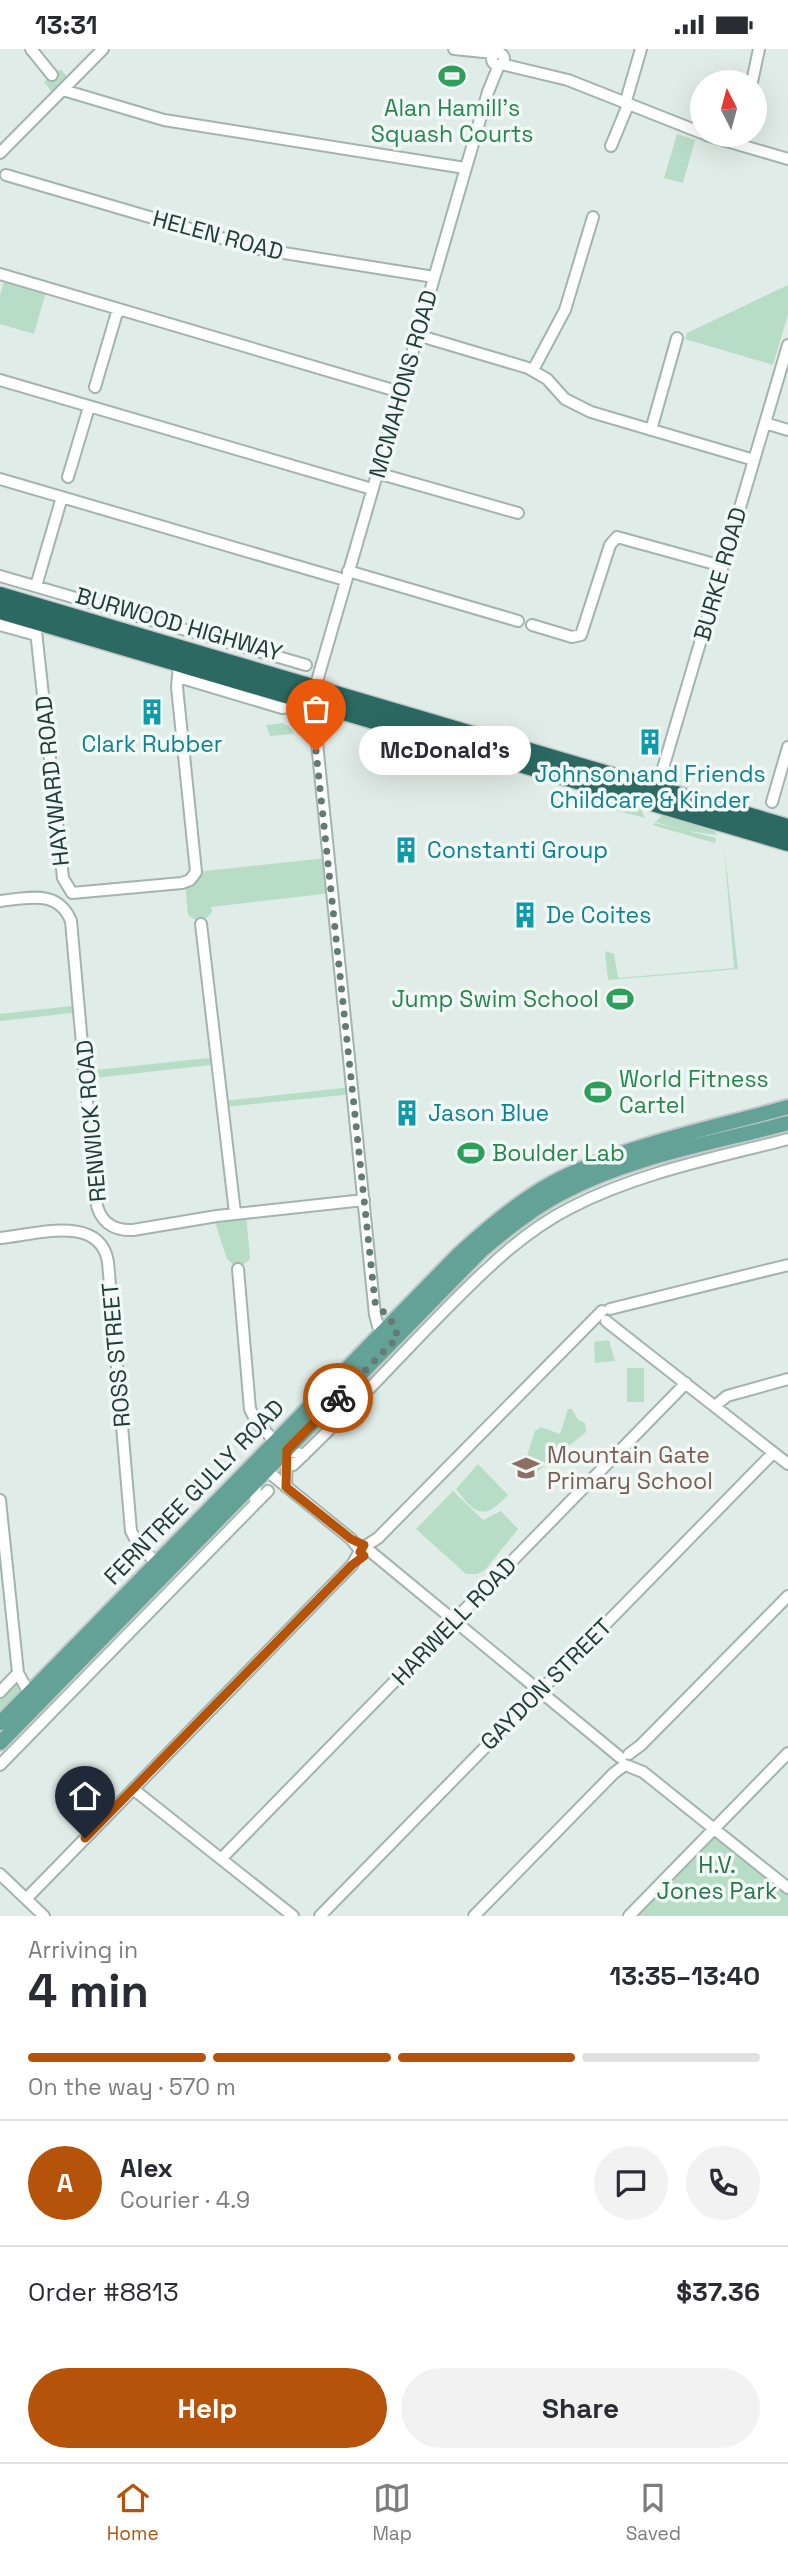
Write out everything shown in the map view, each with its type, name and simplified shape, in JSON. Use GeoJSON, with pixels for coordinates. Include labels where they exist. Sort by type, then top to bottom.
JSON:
{"type":"FeatureCollection","features":[{"type":"Feature","properties":{"kind":"highway","name":"BURWOOD HIGHWAY"},"geometry":{"type":"LineString","coordinates":[[0,595],[310,697],[655,796],[788,827]]}},
{"type":"Feature","properties":{"kind":"highway","name":"BURWOOD HIGHWAY"},"geometry":{"type":"LineString","coordinates":[[0,611],[36,629],[179,671],[310,697]]}},
{"type":"Feature","properties":{"kind":"highway","name":"BURWOOD HIGHWAY"},"geometry":{"type":"LineString","coordinates":[[655,796],[788,843]]}},
{"type":"Feature","properties":{"kind":"main road","name":"FERNTREE GULLY ROAD"},"geometry":{"type":"LineString","coordinates":[[392,1333],[420,1314],[481,1251],[514,1224],[565,1192],[613,1172],[760,1123],[788,1107]]}},
{"type":"Feature","properties":{"kind":"main road","name":"FERNTREE GULLY ROAD"},"geometry":{"type":"LineString","coordinates":[[0,1723],[23,1682],[39,1682],[157,1563],[261,1466],[392,1333],[480,1235],[549,1185],[622,1154],[760,1123],[788,1123]]}},
{"type":"Feature","properties":{"kind":"main road","name":"FERNTREE GULLY ROAD"},"geometry":{"type":"LineString","coordinates":[[0,1743],[262,1487],[261,1466]]}},
{"type":"Feature","properties":{"kind":"street"},"geometry":{"type":"LineString","coordinates":[[31,49],[52,75]]}},
{"type":"Feature","properties":{"kind":"street"},"geometry":{"type":"LineString","coordinates":[[0,153],[103,49]]}},
{"type":"Feature","properties":{"kind":"street"},"geometry":{"type":"LineString","coordinates":[[454,49],[498,57],[580,84],[690,129]]}},
{"type":"Feature","properties":{"kind":"street"},"geometry":{"type":"LineString","coordinates":[[611,146],[641,49]]}},
{"type":"Feature","properties":{"kind":"street"},"geometry":{"type":"LineString","coordinates":[[755,70],[760,49]]}},
{"type":"Feature","properties":{"kind":"street","name":"MCMAHONS ROAD"},"geometry":{"type":"LineString","coordinates":[[310,697],[498,57]]}},
{"type":"Feature","properties":{"kind":"street"},"geometry":{"type":"LineString","coordinates":[[63,90],[164,120],[465,168]]}},
{"type":"Feature","properties":{"kind":"street"},"geometry":{"type":"LineString","coordinates":[[758,147],[788,159]]}},
{"type":"Feature","properties":{"kind":"street","name":"HELEN ROAD"},"geometry":{"type":"LineString","coordinates":[[6,175],[259,249],[434,277]]}},
{"type":"Feature","properties":{"kind":"street"},"geometry":{"type":"LineString","coordinates":[[533,370],[565,310],[593,217]]}},
{"type":"Feature","properties":{"kind":"street"},"geometry":{"type":"LineString","coordinates":[[0,274],[400,391]]}},
{"type":"Feature","properties":{"kind":"street"},"geometry":{"type":"LineString","coordinates":[[95,387],[118,309]]}},
{"type":"Feature","properties":{"kind":"street"},"geometry":{"type":"LineString","coordinates":[[417,335],[533,370],[575,405],[754,460]]}},
{"type":"Feature","properties":{"kind":"street"},"geometry":{"type":"LineString","coordinates":[[651,430],[677,338]]}},
{"type":"Feature","properties":{"kind":"street","name":"BURKE ROAD"},"geometry":{"type":"LineString","coordinates":[[655,796],[788,345]]}},
{"type":"Feature","properties":{"kind":"street"},"geometry":{"type":"LineString","coordinates":[[0,380],[372,489]]}},
{"type":"Feature","properties":{"kind":"street"},"geometry":{"type":"LineString","coordinates":[[68,477],[89,407]]}},
{"type":"Feature","properties":{"kind":"street"},"geometry":{"type":"LineString","coordinates":[[765,423],[788,430]]}},
{"type":"Feature","properties":{"kind":"street"},"geometry":{"type":"LineString","coordinates":[[377,473],[518,513]]}},
{"type":"Feature","properties":{"kind":"street"},"geometry":{"type":"LineString","coordinates":[[0,479],[518,621]]}},
{"type":"Feature","properties":{"kind":"street"},"geometry":{"type":"LineString","coordinates":[[36,586],[62,497]]}},
{"type":"Feature","properties":{"kind":"street"},"geometry":{"type":"LineString","coordinates":[[532,625],[581,640],[612,534],[722,566]]}},
{"type":"Feature","properties":{"kind":"street","name":"BURWOOD HIGHWAY"},"geometry":{"type":"LineString","coordinates":[[0,576],[306,665]]}},
{"type":"Feature","properties":{"kind":"street","name":"BURWOOD HIGHWAY"},"geometry":{"type":"LineString","coordinates":[[0,625],[36,629]]}},
{"type":"Feature","properties":{"kind":"street","name":"HAYWARD ROAD"},"geometry":{"type":"LineString","coordinates":[[36,629],[63,878],[72,893],[181,883],[191,880],[196,872],[179,671]]}},
{"type":"Feature","properties":{"kind":"street"},"geometry":{"type":"LineString","coordinates":[[310,697],[377,1322],[392,1333],[395,1361]]}},
{"type":"Feature","properties":{"kind":"street"},"geometry":{"type":"LineString","coordinates":[[772,802],[788,747]]}},
{"type":"Feature","properties":{"kind":"street","name":"RENWICK ROAD"},"geometry":{"type":"LineString","coordinates":[[0,901],[41,897],[50,899],[62,905],[71,921],[96,1201],[104,1220],[124,1230],[235,1213],[364,1200]]}},
{"type":"Feature","properties":{"kind":"street"},"geometry":{"type":"LineString","coordinates":[[201,924],[235,1213]]}},
{"type":"Feature","properties":{"kind":"street"},"geometry":{"type":"LineString","coordinates":[[293,1465],[443,1312],[519,1240],[552,1217],[606,1191],[675,1169],[788,1139]]}},
{"type":"Feature","properties":{"kind":"street"},"geometry":{"type":"LineString","coordinates":[[653,1159],[675,1169]]}},
{"type":"Feature","properties":{"kind":"street"},"geometry":{"type":"LineString","coordinates":[[606,1191],[613,1172]]}},
{"type":"Feature","properties":{"kind":"street","name":"ROSS STREET"},"geometry":{"type":"LineString","coordinates":[[0,1238],[80,1231],[94,1237],[104,1247],[108,1262],[131,1531],[136,1543],[157,1563]]}},
{"type":"Feature","properties":{"kind":"street"},"geometry":{"type":"LineString","coordinates":[[26,1899],[586,1327],[632,1306],[788,1265]]}},
{"type":"Feature","properties":{"kind":"street"},"geometry":{"type":"LineString","coordinates":[[238,1269],[250,1409],[257,1423],[281,1446],[286,1487]]}},
{"type":"Feature","properties":{"kind":"street"},"geometry":{"type":"LineString","coordinates":[[420,1314],[443,1312]]}},
{"type":"Feature","properties":{"kind":"street"},"geometry":{"type":"LineString","coordinates":[[608,1316],[621,1331],[788,1464]]}},
{"type":"Feature","properties":{"kind":"street"},"geometry":{"type":"LineString","coordinates":[[715,1406],[726,1396],[788,1380]]}},
{"type":"Feature","properties":{"kind":"street","name":"HARWELL ROAD"},"geometry":{"type":"LineString","coordinates":[[221,1859],[686,1383]]}},
{"type":"Feature","properties":{"kind":"street","name":"FERNTREE GULLY ROAD"},"geometry":{"type":"LineString","coordinates":[[281,1446],[304,1455]]}},
{"type":"Feature","properties":{"kind":"street","name":"GAYDON STREET"},"geometry":{"type":"LineString","coordinates":[[320,1916],[773,1453]]}},
{"type":"Feature","properties":{"kind":"street"},"geometry":{"type":"LineString","coordinates":[[261,1466],[788,1888]]}},
{"type":"Feature","properties":{"kind":"street","name":"FERNTREE GULLY ROAD"},"geometry":{"type":"LineString","coordinates":[[0,1765],[255,1504],[262,1487]]}},
{"type":"Feature","properties":{"kind":"street"},"geometry":{"type":"LineString","coordinates":[[0,1500],[5,1599],[23,1682]]}},
{"type":"Feature","properties":{"kind":"street"},"geometry":{"type":"LineString","coordinates":[[474,1916],[788,1596]]}},
{"type":"Feature","properties":{"kind":"street","name":"FERNTREE GULLY ROAD"},"geometry":{"type":"LineString","coordinates":[[0,1692],[23,1682]]}},
{"type":"Feature","properties":{"kind":"street"},"geometry":{"type":"LineString","coordinates":[[629,1916],[788,1753]]}},
{"type":"Feature","properties":{"kind":"street"},"geometry":{"type":"LineString","coordinates":[[133,1789],[293,1916]]}},
{"type":"Feature","properties":{"kind":"street"},"geometry":{"type":"LineString","coordinates":[[0,1874],[44,1916]]}},
{"type":"Feature","properties":{"kind":"green space"},"geometry":{"type":"Polygon","coordinates":[[[61,69],[71,82],[56,97],[44,82],[61,69]]]}},
{"type":"Feature","properties":{"kind":"green space"},"geometry":{"type":"Polygon","coordinates":[[[677,134],[690,138],[690,147],[693,147],[683,183],[664,178],[677,134]]]}},
{"type":"Feature","properties":{"kind":"green space"},"geometry":{"type":"Polygon","coordinates":[[[6,275],[47,288],[34,334],[0,324],[0,295],[6,275]]]}},
{"type":"Feature","properties":{"kind":"green space"},"geometry":{"type":"Polygon","coordinates":[[[788,285],[788,315],[773,365],[685,339],[687,333],[788,285]]]}},
{"type":"Feature","properties":{"kind":"green space"},"geometry":{"type":"Polygon","coordinates":[[[283,723],[292,729],[293,734],[270,736],[266,725],[283,723]]]}},
{"type":"Feature","properties":{"kind":"green space"},"geometry":{"type":"Polygon","coordinates":[[[589,794],[641,810],[645,818],[604,807],[589,799],[589,794]]]}},
{"type":"Feature","properties":{"kind":"green space"},"geometry":{"type":"Polygon","coordinates":[[[662,815],[714,831],[717,835],[687,831],[655,822],[662,815]]]}},
{"type":"Feature","properties":{"kind":"green space"},"geometry":{"type":"Polygon","coordinates":[[[655,823],[716,838],[715,843],[652,825],[655,823]]]}},
{"type":"Feature","properties":{"kind":"green space"},"geometry":{"type":"Polygon","coordinates":[[[724,846],[738,969],[608,980],[605,951],[614,954],[618,978],[734,968],[724,846]]]}},
{"type":"Feature","properties":{"kind":"green space"},"geometry":{"type":"Polygon","coordinates":[[[327,858],[331,893],[211,907],[212,912],[201,924],[188,915],[185,883],[196,872],[327,858]]]}},
{"type":"Feature","properties":{"kind":"green space"},"geometry":{"type":"Polygon","coordinates":[[[80,1005],[81,1012],[0,1021],[0,1014],[80,1005]]]}},
{"type":"Feature","properties":{"kind":"green space"},"geometry":{"type":"Polygon","coordinates":[[[218,1057],[219,1064],[86,1079],[86,1071],[218,1057]]]}},
{"type":"Feature","properties":{"kind":"green space"},"geometry":{"type":"Polygon","coordinates":[[[352,1087],[353,1094],[224,1107],[223,1101],[352,1087]]]}},
{"type":"Feature","properties":{"kind":"green space"},"geometry":{"type":"Polygon","coordinates":[[[246,1212],[250,1259],[238,1269],[227,1259],[213,1216],[246,1212]]]}},
{"type":"Feature","properties":{"kind":"green space"},"geometry":{"type":"Polygon","coordinates":[[[609,1340],[615,1361],[595,1363],[594,1342],[609,1340]]]}},
{"type":"Feature","properties":{"kind":"green space"},"geometry":{"type":"Polygon","coordinates":[[[627,1368],[644,1368],[644,1402],[627,1402],[627,1368]]]}},
{"type":"Feature","properties":{"kind":"green space"},"geometry":{"type":"Polygon","coordinates":[[[568,1409],[572,1409],[578,1420],[585,1423],[586,1432],[534,1474],[523,1468],[535,1431],[541,1427],[560,1434],[568,1409]]]}},
{"type":"Feature","properties":{"kind":"green space"},"geometry":{"type":"Polygon","coordinates":[[[478,1464],[508,1495],[487,1511],[469,1505],[456,1489],[478,1464]]]}},
{"type":"Feature","properties":{"kind":"green space"},"geometry":{"type":"Polygon","coordinates":[[[453,1491],[483,1520],[501,1511],[518,1529],[485,1570],[477,1574],[466,1574],[416,1529],[453,1491]]]}},
{"type":"Feature","properties":{"kind":"green space"},"geometry":{"type":"Polygon","coordinates":[[[18,1673],[29,1693],[0,1723],[0,1692],[18,1673]]]}},
{"type":"Feature","properties":{"kind":"green space","name":"H.V. Jones Park"},"geometry":{"type":"Polygon","coordinates":[[[714,1829],[788,1888],[788,1916],[639,1916],[634,1911],[714,1829]]]}},
{"type":"Feature","properties":{"kind":"way so far"},"geometry":{"type":"LineString","coordinates":[[316,751],[375,1302],[392,1322],[398,1337],[338,1398]]}},
{"type":"Feature","properties":{"kind":"place","name":"Alan Hamill's Squash Courts"},"geometry":{"type":"Point","coordinates":[452,76]}},
{"type":"Feature","properties":{"kind":"place","name":"Clark Rubber"},"geometry":{"type":"Point","coordinates":[152,712]}},
{"type":"Feature","properties":{"kind":"place","name":"Johnson and Friends Childcare & Kinder"},"geometry":{"type":"Point","coordinates":[650,742]}},
{"type":"Feature","properties":{"kind":"place","name":"McDonald's"},"geometry":{"type":"Point","coordinates":[316,751]}},
{"type":"Feature","properties":{"kind":"place","name":"Constanti Group"},"geometry":{"type":"Point","coordinates":[406,850]}},
{"type":"Feature","properties":{"kind":"place","name":"De Coites"},"geometry":{"type":"Point","coordinates":[525,915]}},
{"type":"Feature","properties":{"kind":"place","name":"Jump Swim School"},"geometry":{"type":"Point","coordinates":[620,999]}},
{"type":"Feature","properties":{"kind":"place","name":"World Fitness Cartel"},"geometry":{"type":"Point","coordinates":[598,1092]}},
{"type":"Feature","properties":{"kind":"place","name":"Jason Blue"},"geometry":{"type":"Point","coordinates":[407,1113]}},
{"type":"Feature","properties":{"kind":"place","name":"Boulder Lab"},"geometry":{"type":"Point","coordinates":[471,1153]}},
{"type":"Feature","properties":{"kind":"place","name":"Mountain Gate Primary School"},"geometry":{"type":"Point","coordinates":[526,1468]}},
{"type":"Feature","properties":{"kind":"route"},"geometry":{"type":"LineString","coordinates":[[85,1838],[352,1565],[364,1556],[360,1552],[364,1545],[351,1539],[286,1487],[287,1450],[338,1398]]}}]}
